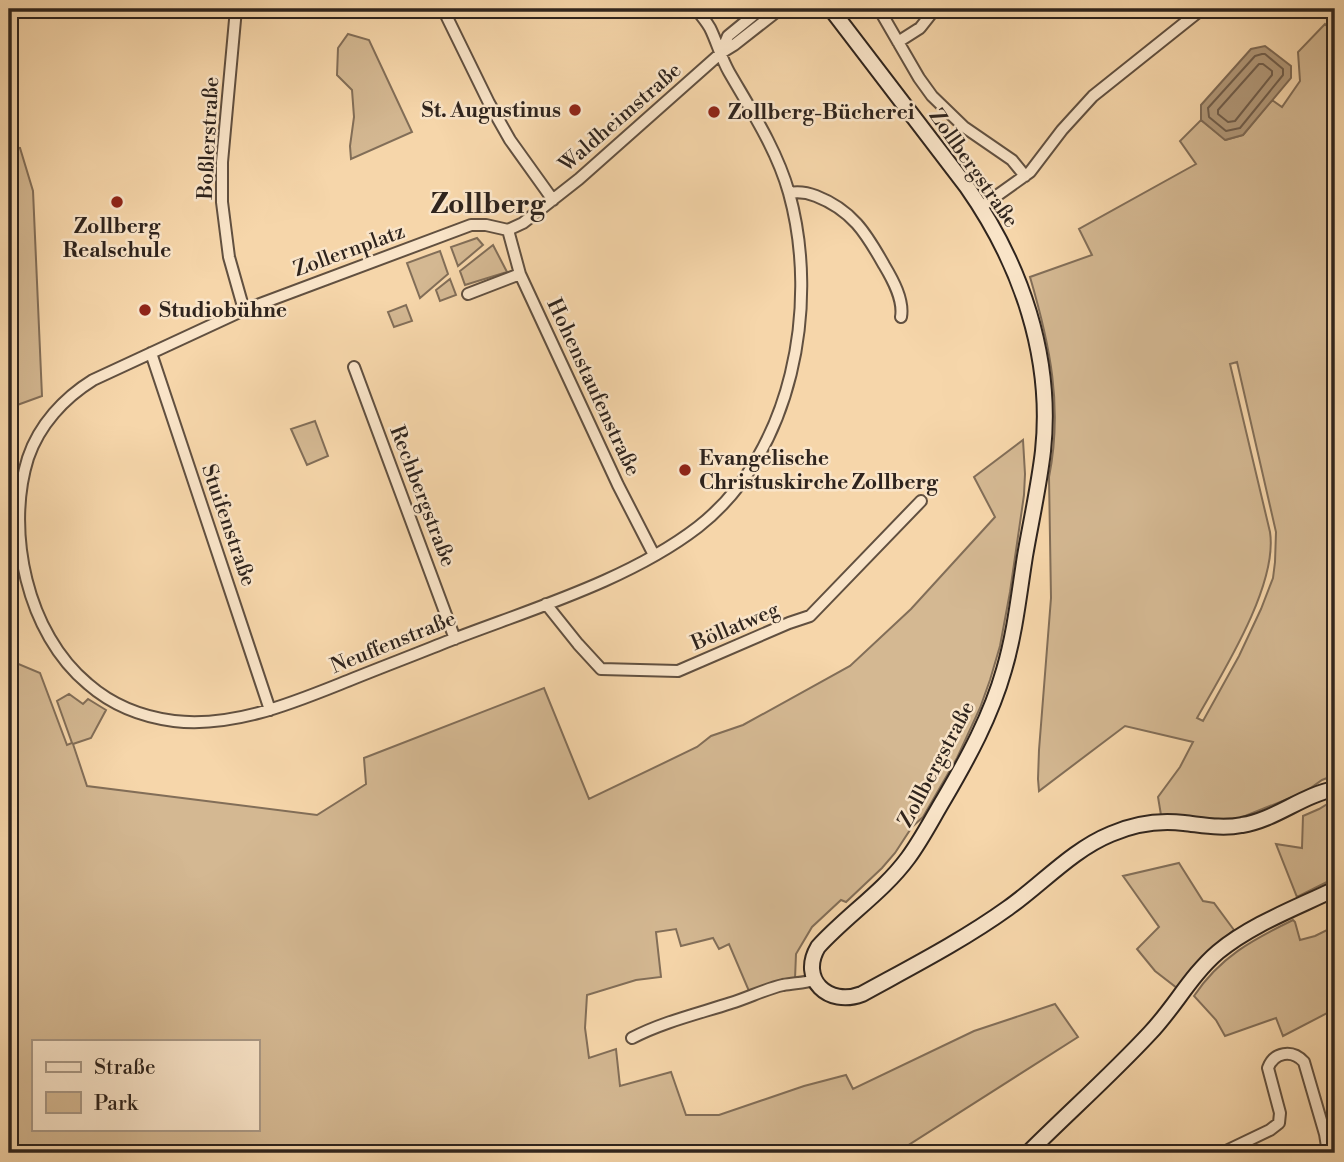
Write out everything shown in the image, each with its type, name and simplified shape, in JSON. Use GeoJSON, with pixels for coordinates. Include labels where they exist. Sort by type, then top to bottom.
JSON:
{"type":"FeatureCollection","features":[{"type":"Feature","properties":{"kind":"main road","name":"Zollbergstraße"},"geometry":{"type":"LineString","coordinates":[[815,980],[812,962],[818,947],[895,873],[919,842],[984,724],[1009,652],[1043,451],[1044,402],[1038,350],[1028,307],[1008,256],[981,207],[831,9]]}},
{"type":"Feature","properties":{"kind":"main road"},"geometry":{"type":"LineString","coordinates":[[815,980],[822,989],[838,998],[862,994],[971,933],[1011,906],[1082,850],[1122,830],[1164,822],[1219,827],[1242,825],[1335,789]]}},
{"type":"Feature","properties":{"kind":"main road"},"geometry":{"type":"LineString","coordinates":[[1028,1153],[1149,1034],[1195,976],[1218,953],[1249,932],[1335,889]]}},
{"type":"Feature","properties":{"kind":"street","name":"Boßlerstraße"},"geometry":{"type":"LineString","coordinates":[[236,9],[223,145],[222,202],[229,257],[244,310]]}},
{"type":"Feature","properties":{"kind":"street"},"geometry":{"type":"LineString","coordinates":[[443,9],[510,140],[553,200]]}},
{"type":"Feature","properties":{"kind":"street","name":"Neuffenstraße"},"geometry":{"type":"LineString","coordinates":[[244,310],[109,372],[76,391],[57,408],[32,447],[23,479],[20,523],[22,555],[32,598],[41,621],[71,667],[90,686],[113,702],[163,720],[197,722],[225,720],[270,710],[620,573],[696,529],[723,505],[738,487],[754,463],[779,409],[795,354],[801,300],[799,245],[789,193],[765,137],[728,71],[708,25],[696,9]]}},
{"type":"Feature","properties":{"kind":"street","name":"Waldheimstraße"},"geometry":{"type":"LineString","coordinates":[[721,53],[727,36],[761,9]]}},
{"type":"Feature","properties":{"kind":"street","name":"Waldheimstraße"},"geometry":{"type":"LineString","coordinates":[[508,230],[523,223],[579,179],[721,53],[780,9]]}},
{"type":"Feature","properties":{"kind":"street"},"geometry":{"type":"LineString","coordinates":[[879,9],[919,78],[938,103],[975,136],[1012,160],[1024,176]]}},
{"type":"Feature","properties":{"kind":"street"},"geometry":{"type":"LineString","coordinates":[[898,42],[920,28],[935,9]]}},
{"type":"Feature","properties":{"kind":"street"},"geometry":{"type":"LineString","coordinates":[[981,207],[1035,166],[1075,114],[1093,96],[1202,9]]}},
{"type":"Feature","properties":{"kind":"street"},"geometry":{"type":"LineString","coordinates":[[789,193],[805,192],[831,203],[848,214],[863,230],[895,287],[901,317]]}},
{"type":"Feature","properties":{"kind":"street","name":"Zollernplatz"},"geometry":{"type":"LineString","coordinates":[[244,310],[471,225],[508,230]]}},
{"type":"Feature","properties":{"kind":"street","name":"Hohenstaufenstraße"},"geometry":{"type":"LineString","coordinates":[[508,230],[520,274],[623,495],[654,555]]}},
{"type":"Feature","properties":{"kind":"street"},"geometry":{"type":"LineString","coordinates":[[468,294],[520,274]]}},
{"type":"Feature","properties":{"kind":"street","name":"Stuifenstraße"},"geometry":{"type":"LineString","coordinates":[[151,353],[270,710]]}},
{"type":"Feature","properties":{"kind":"street","name":"Rechbergstraße"},"geometry":{"type":"LineString","coordinates":[[354,367],[454,639]]}},
{"type":"Feature","properties":{"kind":"street","name":"Böllatweg"},"geometry":{"type":"LineString","coordinates":[[546,604],[601,669],[680,670],[810,616],[921,501]]}},
{"type":"Feature","properties":{"kind":"street"},"geometry":{"type":"LineString","coordinates":[[632,1038],[649,1029],[765,990],[815,980]]}},
{"type":"Feature","properties":{"kind":"street"},"geometry":{"type":"LineString","coordinates":[[1222,1153],[1277,1125],[1280,1113],[1269,1066],[1275,1057],[1283,1054],[1299,1057],[1305,1065],[1328,1153]]}},
{"type":"Feature","properties":{"kind":"green space"},"geometry":{"type":"Polygon","coordinates":[[[1325,24],[1335,34],[1335,775],[1305,792],[1240,818],[1161,815],[1158,797],[1180,767],[1193,742],[1125,726],[1039,791],[1039,750],[1051,598],[1049,477],[1055,426],[1048,352],[1030,277],[1092,255],[1079,229],[1196,164],[1180,141],[1201,120],[1226,140],[1243,135],[1272,100],[1282,107],[1300,81],[1298,52],[1325,24]],[[1237,362],[1230,364],[1270,532],[1270,553],[1266,577],[1246,628],[1197,718],[1203,721],[1239,656],[1273,578],[1276,532],[1237,362]]]}},
{"type":"Feature","properties":{"kind":"green space"},"geometry":{"type":"Polygon","coordinates":[[[348,34],[369,40],[412,132],[351,159],[354,117],[352,90],[337,75],[338,48],[348,34]]]}},
{"type":"Feature","properties":{"kind":"green space"},"geometry":{"type":"Polygon","coordinates":[[[9,147],[20,148],[33,191],[42,396],[9,408],[9,147]]]}},
{"type":"Feature","properties":{"kind":"green space"},"geometry":{"type":"Polygon","coordinates":[[[477,238],[483,245],[458,266],[451,247],[477,238]]]}},
{"type":"Feature","properties":{"kind":"green space"},"geometry":{"type":"Polygon","coordinates":[[[493,245],[507,272],[465,285],[460,271],[493,245]]]}},
{"type":"Feature","properties":{"kind":"green space"},"geometry":{"type":"Polygon","coordinates":[[[440,251],[448,274],[420,298],[407,263],[440,251]]]}},
{"type":"Feature","properties":{"kind":"green space"},"geometry":{"type":"Polygon","coordinates":[[[450,279],[456,295],[440,301],[436,290],[450,279]]]}},
{"type":"Feature","properties":{"kind":"green space"},"geometry":{"type":"Polygon","coordinates":[[[406,305],[412,321],[394,327],[388,312],[406,305]]]}},
{"type":"Feature","properties":{"kind":"green space"},"geometry":{"type":"Polygon","coordinates":[[[315,421],[328,456],[307,465],[291,429],[315,421]]]}},
{"type":"Feature","properties":{"kind":"green space"},"geometry":{"type":"Polygon","coordinates":[[[1023,440],[1024,495],[1010,592],[1000,646],[980,708],[957,758],[923,817],[912,827],[882,868],[846,902],[841,900],[812,927],[796,954],[795,979],[749,991],[729,944],[719,949],[713,938],[681,946],[676,929],[656,932],[661,977],[636,980],[587,995],[585,1028],[589,1058],[616,1049],[620,1086],[671,1072],[686,1115],[719,1115],[804,1086],[846,1075],[853,1089],[974,1031],[1055,1004],[1078,1037],[904,1148],[906,1153],[9,1153],[9,660],[40,673],[67,745],[72,743],[57,701],[69,694],[83,704],[88,699],[106,710],[91,738],[73,744],[87,786],[317,815],[366,784],[364,758],[544,688],[589,799],[697,747],[711,736],[743,725],[850,666],[911,609],[995,517],[974,477],[1023,440]]]}},
{"type":"Feature","properties":{"kind":"green space"},"geometry":{"type":"Polygon","coordinates":[[[1335,800],[1335,878],[1297,897],[1276,844],[1302,848],[1303,816],[1335,800]]]}},
{"type":"Feature","properties":{"kind":"green space"},"geometry":{"type":"Polygon","coordinates":[[[1179,863],[1203,901],[1214,903],[1234,930],[1198,961],[1177,988],[1155,971],[1137,949],[1159,927],[1123,876],[1179,863]]]}},
{"type":"Feature","properties":{"kind":"green space"},"geometry":{"type":"Polygon","coordinates":[[[1293,920],[1300,940],[1335,926],[1335,1009],[1283,1036],[1276,1018],[1225,1036],[1216,1020],[1194,996],[1226,960],[1293,920]]]}},
{"type":"Feature","properties":{"kind":"water"},"geometry":{"type":"Polygon","coordinates":[[[1265,46],[1291,66],[1291,78],[1243,135],[1225,140],[1201,120],[1201,105],[1251,49],[1265,46]]]}},
{"type":"Feature","properties":{"kind":"place","name":"St. Augustinus"},"geometry":{"type":"Point","coordinates":[575,110]}},
{"type":"Feature","properties":{"kind":"place","name":"Zollberg-Bücherei"},"geometry":{"type":"Point","coordinates":[714,112]}},
{"type":"Feature","properties":{"kind":"place","name":"Zollberg Realschule"},"geometry":{"type":"Point","coordinates":[117,202]}},
{"type":"Feature","properties":{"kind":"place","name":"Studiobühne"},"geometry":{"type":"Point","coordinates":[145,310]}},
{"type":"Feature","properties":{"kind":"place","name":"Evangelische Christuskirche Zollberg"},"geometry":{"type":"Point","coordinates":[685,470]}},
{"type":"Feature","properties":{"kind":"district","name":"Zollberg"},"geometry":{"type":"Point","coordinates":[488,203]}}]}
